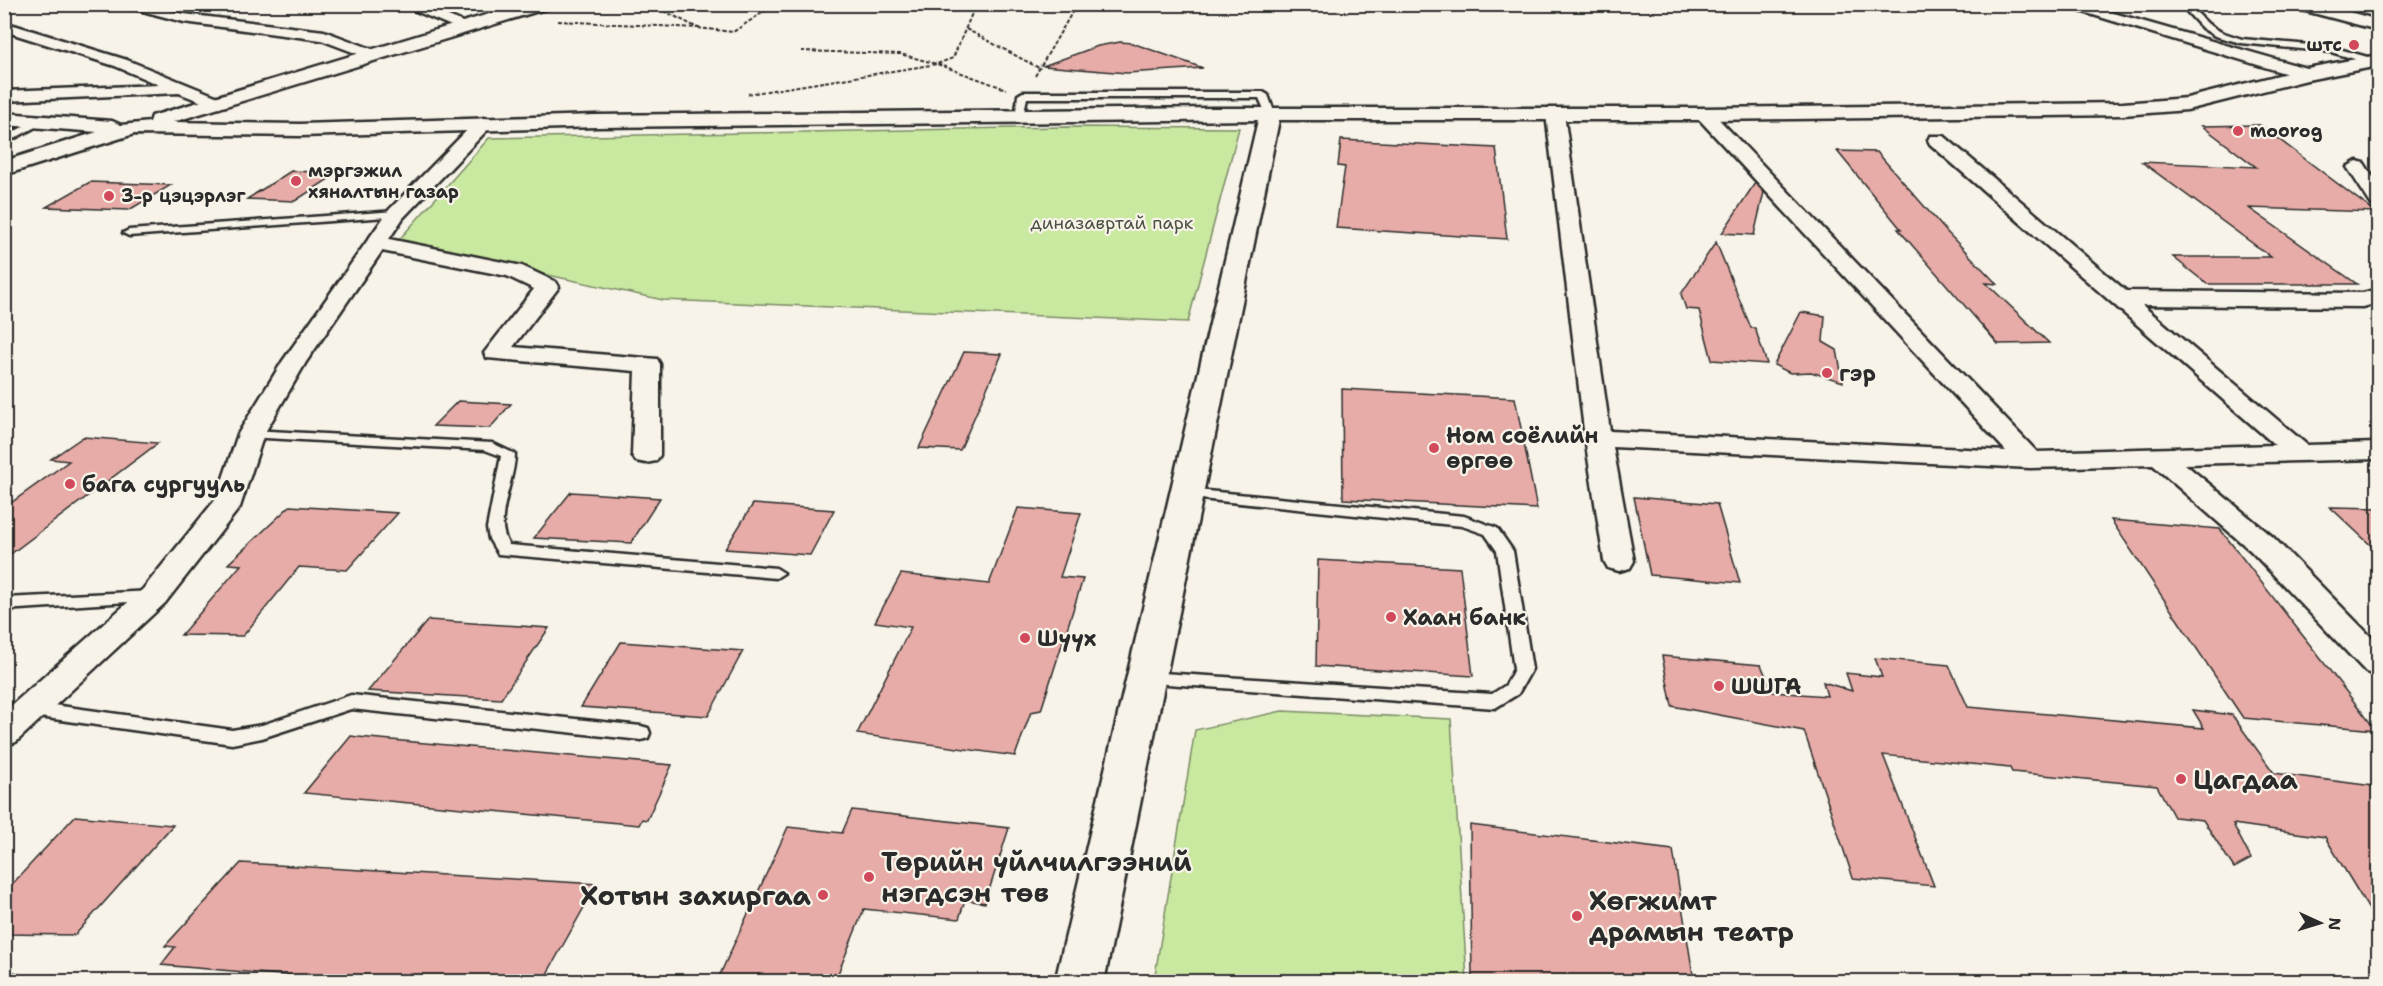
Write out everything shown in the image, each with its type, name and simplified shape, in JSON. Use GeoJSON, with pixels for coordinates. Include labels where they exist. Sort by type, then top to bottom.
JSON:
{"type":"FeatureCollection","features":[{"type":"Feature","properties":{"kind":"street"},"geometry":{"type":"LineString","coordinates":[[123,4],[184,18],[324,36],[374,55]]}},
{"type":"Feature","properties":{"kind":"street"},"geometry":{"type":"LineString","coordinates":[[406,4],[466,27]]}},
{"type":"Feature","properties":{"kind":"street"},"geometry":{"type":"LineString","coordinates":[[2064,4],[2307,74]]}},
{"type":"Feature","properties":{"kind":"street"},"geometry":{"type":"LineString","coordinates":[[2300,4],[2379,25]]}},
{"type":"Feature","properties":{"kind":"street"},"geometry":{"type":"LineString","coordinates":[[4,168],[466,27],[548,13]]}},
{"type":"Feature","properties":{"kind":"street"},"geometry":{"type":"LineString","coordinates":[[4,26],[121,63],[217,103]]}},
{"type":"Feature","properties":{"kind":"street"},"geometry":{"type":"LineString","coordinates":[[4,120],[132,128],[300,130],[484,123],[1018,116],[1704,114],[2123,109],[2187,104],[2307,74],[2377,62]]}},
{"type":"Feature","properties":{"kind":"street"},"geometry":{"type":"LineString","coordinates":[[4,96],[182,88]]}},
{"type":"Feature","properties":{"kind":"street"},"geometry":{"type":"LineString","coordinates":[[1079,981],[1270,114]]}},
{"type":"Feature","properties":{"kind":"street"},"geometry":{"type":"LineString","coordinates":[[1554,114],[1598,438],[1619,561]]}},
{"type":"Feature","properties":{"kind":"street"},"geometry":{"type":"LineString","coordinates":[[1704,114],[2030,460]]}},
{"type":"Feature","properties":{"kind":"street"},"geometry":{"type":"LineString","coordinates":[[4,733],[154,596],[230,501],[251,434],[294,362],[396,214],[484,123]]}},
{"type":"Feature","properties":{"kind":"street"},"geometry":{"type":"LineString","coordinates":[[1937,140],[2300,453]]}},
{"type":"Feature","properties":{"kind":"street"},"geometry":{"type":"LineString","coordinates":[[2357,167],[2379,200]]}},
{"type":"Feature","properties":{"kind":"street"},"geometry":{"type":"LineString","coordinates":[[376,243],[514,272],[548,287],[496,353],[648,364],[646,455]]}},
{"type":"Feature","properties":{"kind":"street"},"geometry":{"type":"LineString","coordinates":[[2119,298],[2363,300],[2379,296]]}},
{"type":"Feature","properties":{"kind":"street"},"geometry":{"type":"LineString","coordinates":[[1598,438],[2030,460],[2379,451]]}},
{"type":"Feature","properties":{"kind":"street"},"geometry":{"type":"LineString","coordinates":[[2160,457],[2262,544],[2379,664]]}},
{"type":"Feature","properties":{"kind":"lane"},"geometry":{"type":"LineString","coordinates":[[2183,4],[2205,26],[2218,34],[2241,41],[2332,50],[2377,62]]}},
{"type":"Feature","properties":{"kind":"lane"},"geometry":{"type":"LineString","coordinates":[[1018,116],[1023,95],[1263,94],[1270,114]]}},
{"type":"Feature","properties":{"kind":"lane"},"geometry":{"type":"LineString","coordinates":[[4,141],[38,122]]}},
{"type":"Feature","properties":{"kind":"lane"},"geometry":{"type":"LineString","coordinates":[[129,233],[396,214]]}},
{"type":"Feature","properties":{"kind":"lane"},"geometry":{"type":"LineString","coordinates":[[251,434],[488,446],[508,454],[509,466],[497,506],[494,537],[504,550],[776,573]]}},
{"type":"Feature","properties":{"kind":"lane"},"geometry":{"type":"LineString","coordinates":[[1146,678],[1495,701],[1512,689],[1523,669],[1505,551],[1491,531],[1464,521],[1186,494]]}},
{"type":"Feature","properties":{"kind":"lane"},"geometry":{"type":"LineString","coordinates":[[4,604],[154,596]]}},
{"type":"Feature","properties":{"kind":"lane"},"geometry":{"type":"LineString","coordinates":[[32,709],[232,737],[254,736],[330,706],[351,702],[641,733]]}},
{"type":"Feature","properties":{"kind":"path"},"geometry":{"type":"LineString","coordinates":[[650,4],[698,28]]}},
{"type":"Feature","properties":{"kind":"path"},"geometry":{"type":"LineString","coordinates":[[664,4],[768,9],[793,4]]}},
{"type":"Feature","properties":{"kind":"path"},"geometry":{"type":"LineString","coordinates":[[548,13],[733,32],[768,9],[770,4]]}},
{"type":"Feature","properties":{"kind":"path"},"geometry":{"type":"LineString","coordinates":[[742,95],[938,64],[953,58],[976,4]]}},
{"type":"Feature","properties":{"kind":"path"},"geometry":{"type":"LineString","coordinates":[[801,51],[900,54],[938,64],[1023,95],[1077,4]]}},
{"type":"Feature","properties":{"kind":"path"},"geometry":{"type":"LineString","coordinates":[[966,29],[1040,68]]}},
{"type":"Feature","properties":{"kind":"green space","name":"диназавртай парк"},"geometry":{"type":"Polygon","coordinates":[[[1065,127],[1239,128],[1188,322],[663,300],[397,242],[489,138],[1065,127]]]}},
{"type":"Feature","properties":{"kind":"green space"},"geometry":{"type":"Polygon","coordinates":[[[1282,711],[1451,719],[1467,981],[1154,981],[1195,730],[1282,711]]]}},
{"type":"Feature","properties":{"kind":"building"},"geometry":{"type":"Polygon","coordinates":[[[1120,42],[1132,43],[1203,68],[1127,73],[1043,66],[1098,46],[1120,42]]]}},
{"type":"Feature","properties":{"kind":"building"},"geometry":{"type":"Polygon","coordinates":[[[2260,125],[2375,212],[2249,208],[2357,284],[2207,284],[2173,257],[2271,257],[2142,162],[2256,167],[2202,126],[2260,125]]]}},
{"type":"Feature","properties":{"kind":"building"},"geometry":{"type":"Polygon","coordinates":[[[1341,140],[1496,148],[1507,239],[1336,228],[1345,167],[1338,166],[1341,140]]]}},
{"type":"Feature","properties":{"kind":"building"},"geometry":{"type":"Polygon","coordinates":[[[1837,151],[1877,152],[1945,230],[1997,284],[1986,283],[2049,343],[1998,344],[1898,229],[1901,229],[1837,151]]]}},
{"type":"Feature","properties":{"kind":"building","name":"мэргэжил хяналтын газар"},"geometry":{"type":"Polygon","coordinates":[[[291,171],[338,173],[295,201],[247,199],[291,171]]]}},
{"type":"Feature","properties":{"kind":"building","name":"3-р цэцэрлэг"},"geometry":{"type":"Polygon","coordinates":[[[90,182],[171,185],[129,210],[46,207],[90,182]]]}},
{"type":"Feature","properties":{"kind":"building"},"geometry":{"type":"Polygon","coordinates":[[[1755,183],[1764,192],[1754,235],[1722,233],[1755,183]]]}},
{"type":"Feature","properties":{"kind":"building"},"geometry":{"type":"Polygon","coordinates":[[[1716,242],[1751,328],[1755,328],[1767,364],[1712,360],[1699,310],[1686,309],[1681,294],[1716,242]]]}},
{"type":"Feature","properties":{"kind":"building"},"geometry":{"type":"Polygon","coordinates":[[[1801,312],[1825,316],[1823,342],[1837,350],[1843,382],[1811,372],[1790,373],[1774,365],[1801,312]]]}},
{"type":"Feature","properties":{"kind":"building"},"geometry":{"type":"Polygon","coordinates":[[[964,352],[1002,354],[960,450],[919,448],[964,352]]]}},
{"type":"Feature","properties":{"kind":"building","name":"Ном соёлийн өргөө"},"geometry":{"type":"Polygon","coordinates":[[[1342,389],[1515,398],[1537,509],[1343,499],[1342,389]]]}},
{"type":"Feature","properties":{"kind":"building"},"geometry":{"type":"Polygon","coordinates":[[[458,401],[511,404],[490,428],[433,426],[458,401]]]}},
{"type":"Feature","properties":{"kind":"building","name":"бага сургууль"},"geometry":{"type":"Polygon","coordinates":[[[83,437],[158,443],[4,559],[4,508],[69,461],[51,459],[83,437]]]}},
{"type":"Feature","properties":{"kind":"building"},"geometry":{"type":"Polygon","coordinates":[[[571,492],[660,498],[631,543],[534,538],[571,492]]]}},
{"type":"Feature","properties":{"kind":"building"},"geometry":{"type":"Polygon","coordinates":[[[1634,497],[1717,504],[1740,583],[1650,575],[1634,497]]]}},
{"type":"Feature","properties":{"kind":"building"},"geometry":{"type":"Polygon","coordinates":[[[753,504],[834,510],[810,555],[725,549],[753,504]]]}},
{"type":"Feature","properties":{"kind":"building"},"geometry":{"type":"Polygon","coordinates":[[[290,506],[398,513],[347,570],[299,567],[243,636],[181,635],[241,565],[228,564],[290,506]]]}},
{"type":"Feature","properties":{"kind":"building"},"geometry":{"type":"Polygon","coordinates":[[[2330,507],[2379,508],[2379,553],[2330,507]]]}},
{"type":"Feature","properties":{"kind":"building"},"geometry":{"type":"Polygon","coordinates":[[[1018,508],[1081,513],[1060,577],[1083,579],[1041,710],[1031,712],[1015,756],[857,734],[911,627],[875,622],[901,574],[989,584],[1018,508]]]}},
{"type":"Feature","properties":{"kind":"building"},"geometry":{"type":"Polygon","coordinates":[[[2111,520],[2220,529],[2376,730],[2243,718],[2111,520]]]}},
{"type":"Feature","properties":{"kind":"building","name":"Хаан банк"},"geometry":{"type":"Polygon","coordinates":[[[1318,560],[1460,568],[1473,676],[1316,666],[1318,560]]]}},
{"type":"Feature","properties":{"kind":"building"},"geometry":{"type":"Polygon","coordinates":[[[428,620],[549,628],[501,699],[368,691],[428,620]]]}},
{"type":"Feature","properties":{"kind":"building"},"geometry":{"type":"Polygon","coordinates":[[[621,642],[743,651],[708,716],[581,707],[621,642]]]}},
{"type":"Feature","properties":{"kind":"building"},"geometry":{"type":"Polygon","coordinates":[[[1662,656],[1761,665],[1773,692],[1827,696],[1823,682],[1852,691],[1846,673],[1882,677],[1875,658],[1949,665],[1968,707],[2204,728],[2193,710],[2232,715],[2274,773],[2373,786],[2379,795],[2379,926],[2325,837],[2233,824],[2251,859],[2234,868],[2203,820],[2174,817],[2157,786],[2012,772],[2010,768],[1883,755],[1934,886],[1853,878],[1804,731],[1672,706],[1662,656]]]}},
{"type":"Feature","properties":{"kind":"building"},"geometry":{"type":"Polygon","coordinates":[[[351,736],[672,765],[647,820],[642,819],[639,825],[304,793],[351,736]]]}},
{"type":"Feature","properties":{"kind":"building","name":"Хотын захиргаа"},"geometry":{"type":"Polygon","coordinates":[[[852,810],[1009,828],[985,903],[965,900],[959,919],[864,909],[835,981],[717,981],[788,827],[842,833],[852,810]]]}},
{"type":"Feature","properties":{"kind":"building"},"geometry":{"type":"Polygon","coordinates":[[[75,816],[173,825],[75,935],[4,934],[4,893],[75,816]]]}},
{"type":"Feature","properties":{"kind":"building","name":"Хөгжимт драмын театр"},"geometry":{"type":"Polygon","coordinates":[[[1470,825],[1673,850],[1694,981],[1472,981],[1470,825]]]}},
{"type":"Feature","properties":{"kind":"building"},"geometry":{"type":"Polygon","coordinates":[[[241,863],[597,884],[543,981],[354,981],[161,965],[175,947],[165,946],[241,863]]]}},
{"type":"Feature","properties":{"kind":"place","name":"штс"},"geometry":{"type":"Point","coordinates":[2354,45]}},
{"type":"Feature","properties":{"kind":"place","name":"moorog"},"geometry":{"type":"Point","coordinates":[2238,131]}},
{"type":"Feature","properties":{"kind":"place","name":"мэргэжил хяналтын газар"},"geometry":{"type":"Point","coordinates":[296,181]}},
{"type":"Feature","properties":{"kind":"place","name":"3-р цэцэрлэг"},"geometry":{"type":"Point","coordinates":[109,196]}},
{"type":"Feature","properties":{"kind":"place","name":"гэр"},"geometry":{"type":"Point","coordinates":[1827,373]}},
{"type":"Feature","properties":{"kind":"place","name":"Ном соёлийн өргөө"},"geometry":{"type":"Point","coordinates":[1434,448]}},
{"type":"Feature","properties":{"kind":"place","name":"бага сургууль"},"geometry":{"type":"Point","coordinates":[70,484]}},
{"type":"Feature","properties":{"kind":"place","name":"Хаан банк"},"geometry":{"type":"Point","coordinates":[1391,617]}},
{"type":"Feature","properties":{"kind":"place","name":"Шүүх"},"geometry":{"type":"Point","coordinates":[1025,638]}},
{"type":"Feature","properties":{"kind":"place","name":"ШШГА"},"geometry":{"type":"Point","coordinates":[1719,686]}},
{"type":"Feature","properties":{"kind":"place","name":"Цагдаа"},"geometry":{"type":"Point","coordinates":[2181,779]}},
{"type":"Feature","properties":{"kind":"place","name":"Төрийн үйлчилгээний нэгдсэн төв"},"geometry":{"type":"Point","coordinates":[869,877]}},
{"type":"Feature","properties":{"kind":"place","name":"Хотын захиргаа"},"geometry":{"type":"Point","coordinates":[823,895]}},
{"type":"Feature","properties":{"kind":"place","name":"Хөгжимт драмын театр"},"geometry":{"type":"Point","coordinates":[1577,916]}}]}
